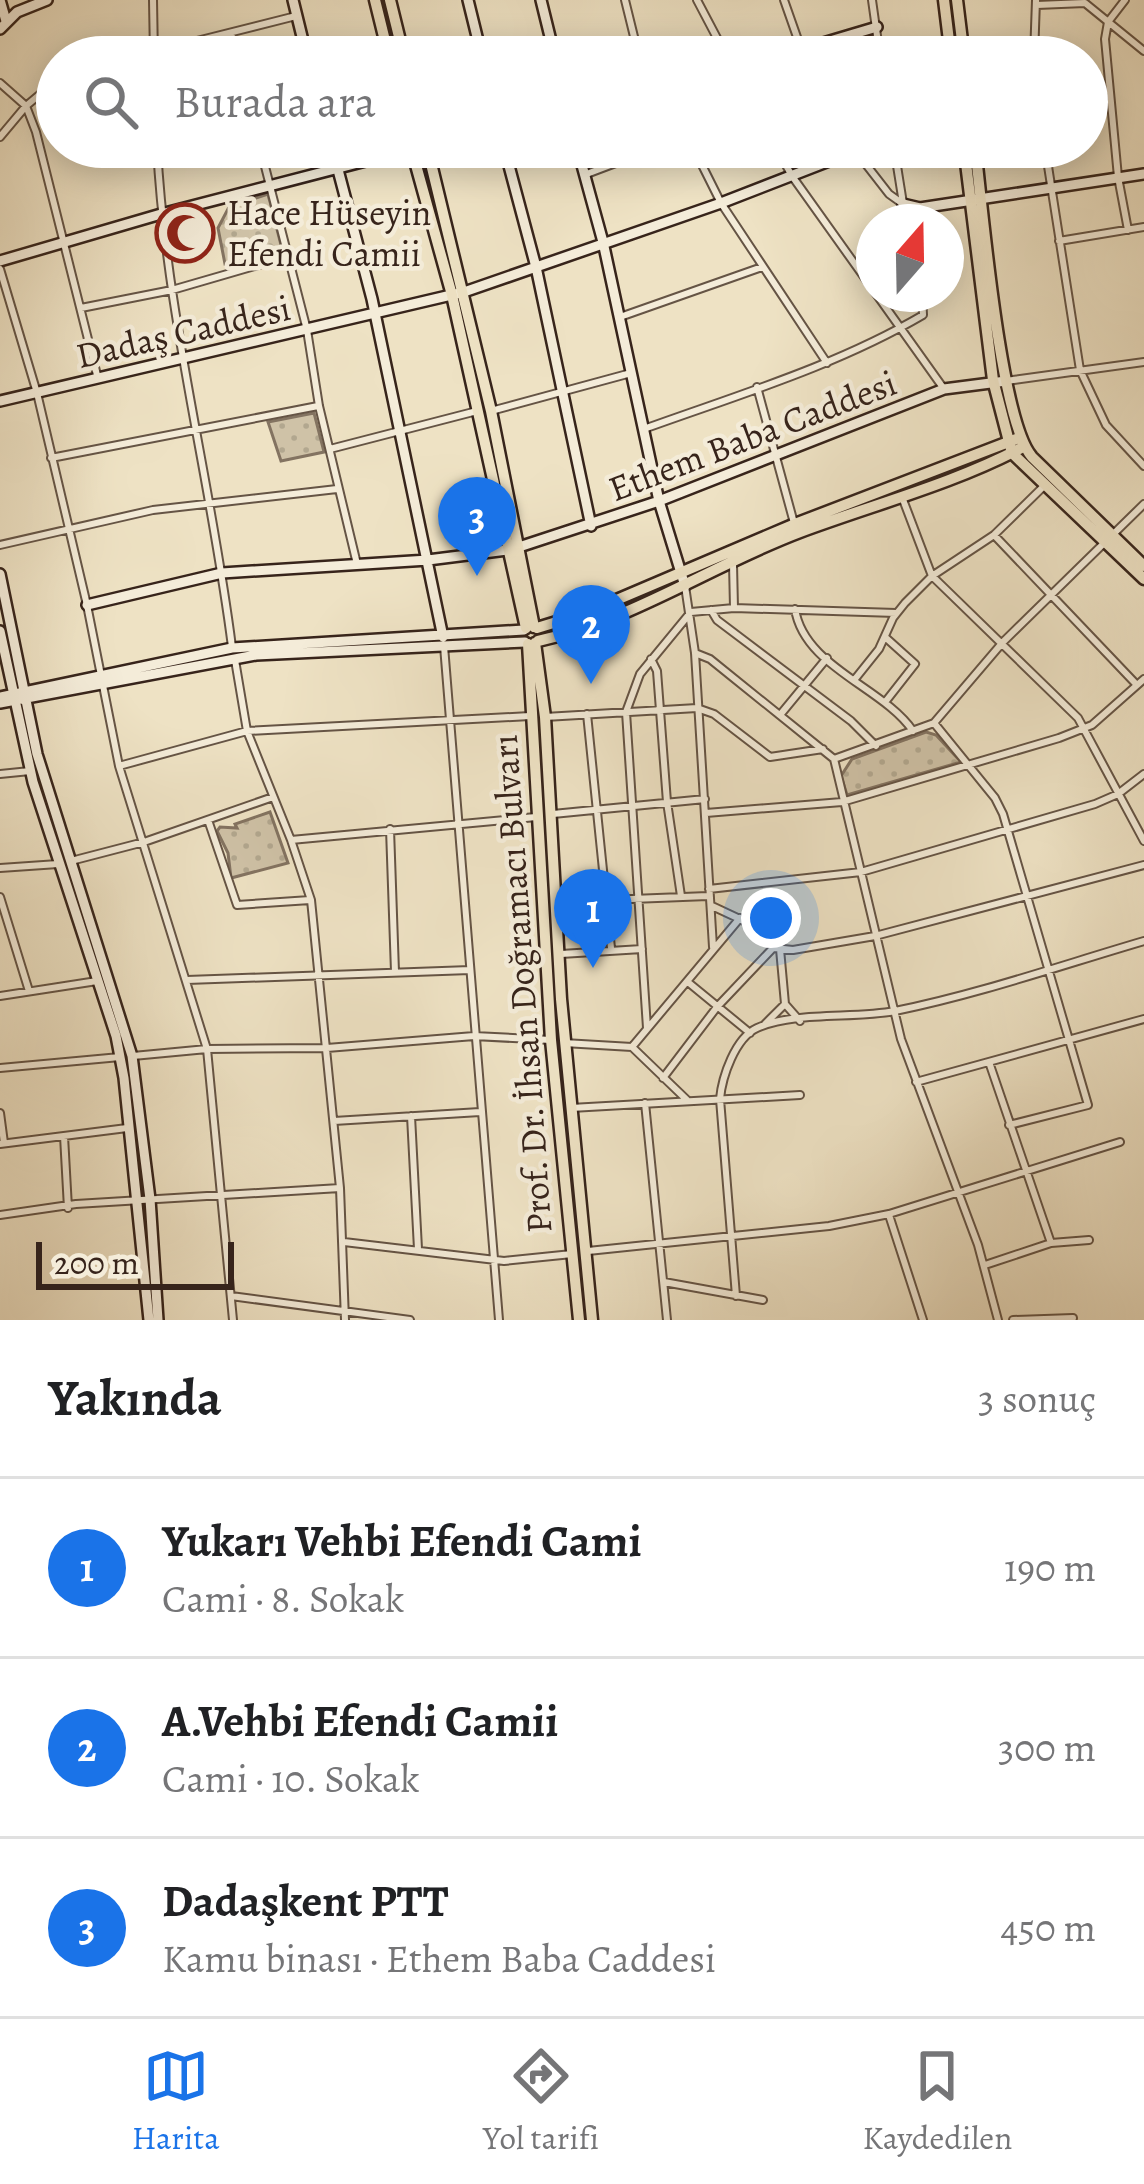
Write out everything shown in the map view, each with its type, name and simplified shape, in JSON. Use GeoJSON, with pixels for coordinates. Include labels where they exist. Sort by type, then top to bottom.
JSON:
{"type":"FeatureCollection","features":[{"type":"Feature","properties":{"kind":"main road"},"geometry":{"type":"LineString","coordinates":[[374,0],[383,36]]}},
{"type":"Feature","properties":{"kind":"main road"},"geometry":{"type":"LineString","coordinates":[[389,0],[398,36]]}},
{"type":"Feature","properties":{"kind":"main road"},"geometry":{"type":"LineString","coordinates":[[944,0],[948,36]]}},
{"type":"Feature","properties":{"kind":"main road"},"geometry":{"type":"LineString","coordinates":[[957,0],[961,36]]}},
{"type":"Feature","properties":{"kind":"main road"},"geometry":{"type":"LineString","coordinates":[[417,168],[458,294]]}},
{"type":"Feature","properties":{"kind":"main road"},"geometry":{"type":"LineString","coordinates":[[431,168],[531,635]]}},
{"type":"Feature","properties":{"kind":"main road"},"geometry":{"type":"LineString","coordinates":[[969,168],[1000,380],[1015,445],[1045,484],[1144,566]]}},
{"type":"Feature","properties":{"kind":"main road"},"geometry":{"type":"LineString","coordinates":[[975,168],[976,198]]}},
{"type":"Feature","properties":{"kind":"main road"},"geometry":{"type":"LineString","coordinates":[[531,635],[896,484],[1015,445]]}},
{"type":"Feature","properties":{"kind":"main road"},"geometry":{"type":"LineString","coordinates":[[531,635],[685,586],[796,529],[902,497],[1015,445]]}},
{"type":"Feature","properties":{"kind":"main road"},"geometry":{"type":"LineString","coordinates":[[1015,445],[1144,579]]}},
{"type":"Feature","properties":{"kind":"main road","name":"Prof. Dr. İhsan Doğramacı Bulvarı"},"geometry":{"type":"LineString","coordinates":[[531,635],[530,716],[556,902],[580,1320]]}},
{"type":"Feature","properties":{"kind":"main road","name":"Prof. Dr. İhsan Doğramacı Bulvarı"},"geometry":{"type":"LineString","coordinates":[[531,635],[545,717],[543,816],[551,1040],[578,1253],[592,1320]]}},
{"type":"Feature","properties":{"kind":"street"},"geometry":{"type":"LineString","coordinates":[[5,9],[17,12],[47,0]]}},
{"type":"Feature","properties":{"kind":"street"},"geometry":{"type":"LineString","coordinates":[[153,0],[154,36]]}},
{"type":"Feature","properties":{"kind":"street"},"geometry":{"type":"LineString","coordinates":[[293,0],[301,36]]}},
{"type":"Feature","properties":{"kind":"street"},"geometry":{"type":"LineString","coordinates":[[468,0],[477,36]]}},
{"type":"Feature","properties":{"kind":"street"},"geometry":{"type":"LineString","coordinates":[[541,0],[550,36]]}},
{"type":"Feature","properties":{"kind":"street"},"geometry":{"type":"LineString","coordinates":[[625,0],[634,36]]}},
{"type":"Feature","properties":{"kind":"street"},"geometry":{"type":"LineString","coordinates":[[697,0],[716,36]]}},
{"type":"Feature","properties":{"kind":"street"},"geometry":{"type":"LineString","coordinates":[[784,0],[796,36]]}},
{"type":"Feature","properties":{"kind":"street"},"geometry":{"type":"LineString","coordinates":[[872,0],[878,36]]}},
{"type":"Feature","properties":{"kind":"street"},"geometry":{"type":"LineString","coordinates":[[1035,36],[1037,2],[1078,0],[1144,51]]}},
{"type":"Feature","properties":{"kind":"street"},"geometry":{"type":"LineString","coordinates":[[1106,36],[1108,22],[1125,0]]}},
{"type":"Feature","properties":{"kind":"street"},"geometry":{"type":"LineString","coordinates":[[220,36],[296,16]]}},
{"type":"Feature","properties":{"kind":"street"},"geometry":{"type":"LineString","coordinates":[[851,36],[877,27]]}},
{"type":"Feature","properties":{"kind":"street"},"geometry":{"type":"LineString","coordinates":[[1108,71],[1128,230]]}},
{"type":"Feature","properties":{"kind":"street"},"geometry":{"type":"LineString","coordinates":[[0,83],[26,106],[36,141]]}},
{"type":"Feature","properties":{"kind":"street"},"geometry":{"type":"LineString","coordinates":[[0,137],[36,98]]}},
{"type":"Feature","properties":{"kind":"street"},"geometry":{"type":"LineString","coordinates":[[44,168],[98,379]]}},
{"type":"Feature","properties":{"kind":"street"},"geometry":{"type":"LineString","coordinates":[[159,168],[160,214],[183,361],[247,731],[292,840],[311,901],[340,1188],[345,1316]]}},
{"type":"Feature","properties":{"kind":"street"},"geometry":{"type":"LineString","coordinates":[[265,168],[307,330],[319,406],[357,564]]}},
{"type":"Feature","properties":{"kind":"street"},"geometry":{"type":"LineString","coordinates":[[233,1320],[207,1048],[119,766],[37,392],[0,265],[65,241],[338,168],[401,431],[444,642],[499,1320]]}},
{"type":"Feature","properties":{"kind":"street"},"geometry":{"type":"LineString","coordinates":[[510,168],[536,267],[591,526]]}},
{"type":"Feature","properties":{"kind":"street"},"geometry":{"type":"LineString","coordinates":[[582,168],[603,242],[659,501],[691,612],[713,949]]}},
{"type":"Feature","properties":{"kind":"street"},"geometry":{"type":"LineString","coordinates":[[584,175],[602,168]]}},
{"type":"Feature","properties":{"kind":"street"},"geometry":{"type":"LineString","coordinates":[[704,168],[721,203],[827,363]]}},
{"type":"Feature","properties":{"kind":"street"},"geometry":{"type":"LineString","coordinates":[[788,168],[944,389]]}},
{"type":"Feature","properties":{"kind":"street","name":"Dadaş Caddesi"},"geometry":{"type":"LineString","coordinates":[[0,401],[458,294],[810,168]]}},
{"type":"Feature","properties":{"kind":"street"},"geometry":{"type":"LineString","coordinates":[[869,168],[903,204]]}},
{"type":"Feature","properties":{"kind":"street"},"geometry":{"type":"LineString","coordinates":[[897,168],[903,204]]}},
{"type":"Feature","properties":{"kind":"street"},"geometry":{"type":"LineString","coordinates":[[1048,168],[1080,370],[1106,425],[1144,466]]}},
{"type":"Feature","properties":{"kind":"street"},"geometry":{"type":"LineString","coordinates":[[942,204],[1144,174]]}},
{"type":"Feature","properties":{"kind":"street"},"geometry":{"type":"LineString","coordinates":[[1059,241],[1144,227]]}},
{"type":"Feature","properties":{"kind":"street"},"geometry":{"type":"LineString","coordinates":[[81,308],[172,290],[289,256]]}},
{"type":"Feature","properties":{"kind":"street"},"geometry":{"type":"LineString","coordinates":[[620,317],[762,267]]}},
{"type":"Feature","properties":{"kind":"street"},"geometry":{"type":"LineString","coordinates":[[644,429],[827,363],[898,329],[922,312]]}},
{"type":"Feature","properties":{"kind":"street"},"geometry":{"type":"LineString","coordinates":[[1000,380],[1144,362]]}},
{"type":"Feature","properties":{"kind":"street"},"geometry":{"type":"LineString","coordinates":[[330,449],[631,374]]}},
{"type":"Feature","properties":{"kind":"street","name":"Ethem Baba Caddesi"},"geometry":{"type":"LineString","coordinates":[[87,605],[222,573],[428,560],[513,548],[659,501],[944,389],[1000,380]]}},
{"type":"Feature","properties":{"kind":"street"},"geometry":{"type":"LineString","coordinates":[[758,387],[796,529]]}},
{"type":"Feature","properties":{"kind":"street"},"geometry":{"type":"LineString","coordinates":[[51,458],[319,406]]}},
{"type":"Feature","properties":{"kind":"street"},"geometry":{"type":"LineString","coordinates":[[896,484],[932,576],[1003,642],[1085,730],[1144,841]]}},
{"type":"Feature","properties":{"kind":"street"},"geometry":{"type":"LineString","coordinates":[[855,679],[885,638],[896,613],[932,576],[994,535],[1045,484]]}},
{"type":"Feature","properties":{"kind":"street"},"geometry":{"type":"LineString","coordinates":[[0,545],[153,510],[338,489]]}},
{"type":"Feature","properties":{"kind":"street"},"geometry":{"type":"LineString","coordinates":[[834,759],[934,723],[1003,642],[1144,504]]}},
{"type":"Feature","properties":{"kind":"street"},"geometry":{"type":"LineString","coordinates":[[706,813],[842,802],[968,766],[1085,730],[1141,682],[1049,596],[994,535]]}},
{"type":"Feature","properties":{"kind":"street"},"geometry":{"type":"LineString","coordinates":[[733,564],[734,608]]}},
{"type":"Feature","properties":{"kind":"street"},"geometry":{"type":"LineString","coordinates":[[0,574],[30,771],[67,862],[126,1057],[150,1198],[158,1320]]}},
{"type":"Feature","properties":{"kind":"street"},"geometry":{"type":"LineString","coordinates":[[647,1031],[626,712],[636,682],[691,612],[734,608],[896,613]]}},
{"type":"Feature","properties":{"kind":"street"},"geometry":{"type":"LineString","coordinates":[[795,609],[806,638],[913,731]]}},
{"type":"Feature","properties":{"kind":"street"},"geometry":{"type":"LineString","coordinates":[[711,610],[717,620],[876,746]]}},
{"type":"Feature","properties":{"kind":"street"},"geometry":{"type":"LineString","coordinates":[[0,632],[126,1057],[149,1320]]}},
{"type":"Feature","properties":{"kind":"street"},"geometry":{"type":"LineString","coordinates":[[0,700],[234,653],[531,635]]}},
{"type":"Feature","properties":{"kind":"street"},"geometry":{"type":"LineString","coordinates":[[885,638],[914,664],[885,702]]}},
{"type":"Feature","properties":{"kind":"street"},"geometry":{"type":"LineString","coordinates":[[694,653],[710,659],[834,759],[893,1011],[985,1265],[998,1320]]}},
{"type":"Feature","properties":{"kind":"street"},"geometry":{"type":"LineString","coordinates":[[780,715],[827,658]]}},
{"type":"Feature","properties":{"kind":"street"},"geometry":{"type":"LineString","coordinates":[[651,659],[657,671],[667,802],[681,896]]}},
{"type":"Feature","properties":{"kind":"street"},"geometry":{"type":"LineString","coordinates":[[545,717],[697,708],[714,714],[770,757],[823,749]]}},
{"type":"Feature","properties":{"kind":"street"},"geometry":{"type":"LineString","coordinates":[[587,714],[611,948]]}},
{"type":"Feature","properties":{"kind":"street"},"geometry":{"type":"LineString","coordinates":[[119,766],[247,731],[530,716]]}},
{"type":"Feature","properties":{"kind":"street"},"geometry":{"type":"LineString","coordinates":[[934,723],[994,798],[1007,829],[1088,1105],[1009,1125]]}},
{"type":"Feature","properties":{"kind":"street"},"geometry":{"type":"LineString","coordinates":[[0,774],[30,771]]}},
{"type":"Feature","properties":{"kind":"street"},"geometry":{"type":"LineString","coordinates":[[556,902],[681,896],[861,872],[1118,794],[1144,774]]}},
{"type":"Feature","properties":{"kind":"street"},"geometry":{"type":"LineString","coordinates":[[0,868],[67,862],[144,842],[273,796]]}},
{"type":"Feature","properties":{"kind":"street"},"geometry":{"type":"LineString","coordinates":[[292,840],[704,799]]}},
{"type":"Feature","properties":{"kind":"street"},"geometry":{"type":"LineString","coordinates":[[208,820],[237,905],[311,901]]}},
{"type":"Feature","properties":{"kind":"street"},"geometry":{"type":"LineString","coordinates":[[390,829],[395,972]]}},
{"type":"Feature","properties":{"kind":"street"},"geometry":{"type":"LineString","coordinates":[[663,1078],[717,1007],[777,948],[875,936],[1144,865]]}},
{"type":"Feature","properties":{"kind":"street"},"geometry":{"type":"LineString","coordinates":[[0,897],[29,991]]}},
{"type":"Feature","properties":{"kind":"street"},"geometry":{"type":"LineString","coordinates":[[712,906],[759,928],[777,948],[785,1004],[800,1021]]}},
{"type":"Feature","properties":{"kind":"street"},"geometry":{"type":"LineString","coordinates":[[632,1047],[740,918]]}},
{"type":"Feature","properties":{"kind":"street"},"geometry":{"type":"LineString","coordinates":[[736,1295],[720,1099],[727,1069],[750,1033],[800,1021],[893,1011],[1144,941]]}},
{"type":"Feature","properties":{"kind":"street"},"geometry":{"type":"LineString","coordinates":[[557,954],[642,949]]}},
{"type":"Feature","properties":{"kind":"street"},"geometry":{"type":"LineString","coordinates":[[187,980],[470,970]]}},
{"type":"Feature","properties":{"kind":"street"},"geometry":{"type":"LineString","coordinates":[[0,995],[100,981]]}},
{"type":"Feature","properties":{"kind":"street"},"geometry":{"type":"LineString","coordinates":[[689,982],[750,1033]]}},
{"type":"Feature","properties":{"kind":"street"},"geometry":{"type":"LineString","coordinates":[[762,1027],[785,1004]]}},
{"type":"Feature","properties":{"kind":"street"},"geometry":{"type":"LineString","coordinates":[[916,1082],[1144,1019]]}},
{"type":"Feature","properties":{"kind":"street"},"geometry":{"type":"LineString","coordinates":[[0,1068],[207,1048],[327,1048],[474,1036],[632,1047],[688,1101]]}},
{"type":"Feature","properties":{"kind":"street"},"geometry":{"type":"LineString","coordinates":[[988,1062],[1052,1243]]}},
{"type":"Feature","properties":{"kind":"street"},"geometry":{"type":"LineString","coordinates":[[571,1108],[800,1095]]}},
{"type":"Feature","properties":{"kind":"street"},"geometry":{"type":"LineString","coordinates":[[645,1103],[667,1320]]}},
{"type":"Feature","properties":{"kind":"street"},"geometry":{"type":"LineString","coordinates":[[334,1121],[480,1112]]}},
{"type":"Feature","properties":{"kind":"street"},"geometry":{"type":"LineString","coordinates":[[0,1113],[2,1143],[129,1127]]}},
{"type":"Feature","properties":{"kind":"street"},"geometry":{"type":"LineString","coordinates":[[411,1116],[418,1249]]}},
{"type":"Feature","properties":{"kind":"street"},"geometry":{"type":"LineString","coordinates":[[64,1136],[68,1208]]}},
{"type":"Feature","properties":{"kind":"street"},"geometry":{"type":"LineString","coordinates":[[344,1242],[496,1261],[829,1226],[889,1214],[1120,1142]]}},
{"type":"Feature","properties":{"kind":"street"},"geometry":{"type":"LineString","coordinates":[[0,1216],[150,1198],[340,1188]]}},
{"type":"Feature","properties":{"kind":"street"},"geometry":{"type":"LineString","coordinates":[[889,1214],[923,1320]]}},
{"type":"Feature","properties":{"kind":"street"},"geometry":{"type":"LineString","coordinates":[[985,1265],[1052,1243],[1089,1240]]}},
{"type":"Feature","properties":{"kind":"street"},"geometry":{"type":"LineString","coordinates":[[664,1282],[763,1300]]}},
{"type":"Feature","properties":{"kind":"street"},"geometry":{"type":"LineString","coordinates":[[231,1296],[345,1316],[410,1320]]}},
{"type":"Feature","properties":{"kind":"street"},"geometry":{"type":"LineString","coordinates":[[1013,1320],[1072,1318]]}},
{"type":"Feature","properties":{"kind":"shaded area"},"geometry":{"type":"Polygon","coordinates":[[[268,194],[283,253],[225,264],[218,228],[229,207],[268,194]]]}},
{"type":"Feature","properties":{"kind":"shaded area"},"geometry":{"type":"Polygon","coordinates":[[[314,413],[324,452],[281,461],[268,422],[314,413]]]}},
{"type":"Feature","properties":{"kind":"shaded area"},"geometry":{"type":"Polygon","coordinates":[[[926,732],[936,735],[961,762],[847,795],[841,776],[852,759],[926,732]]]}},
{"type":"Feature","properties":{"kind":"shaded area"},"geometry":{"type":"Polygon","coordinates":[[[270,812],[288,863],[231,878],[228,853],[217,831],[237,828],[235,824],[270,812]]]}},
{"type":"Feature","properties":{"kind":"place","name":"Hace Hüseyin Efendi Camii"},"geometry":{"type":"Point","coordinates":[185,233]}},
{"type":"Feature","properties":{"kind":"place","name":"Dadaşkent PTT"},"geometry":{"type":"Point","coordinates":[477,576]}},
{"type":"Feature","properties":{"kind":"place","name":"A.Vehbi Efendi Camii"},"geometry":{"type":"Point","coordinates":[591,684]}},
{"type":"Feature","properties":{"kind":"place","name":"Yukarı Vehbi Efendi Cami"},"geometry":{"type":"Point","coordinates":[593,968]}}]}
